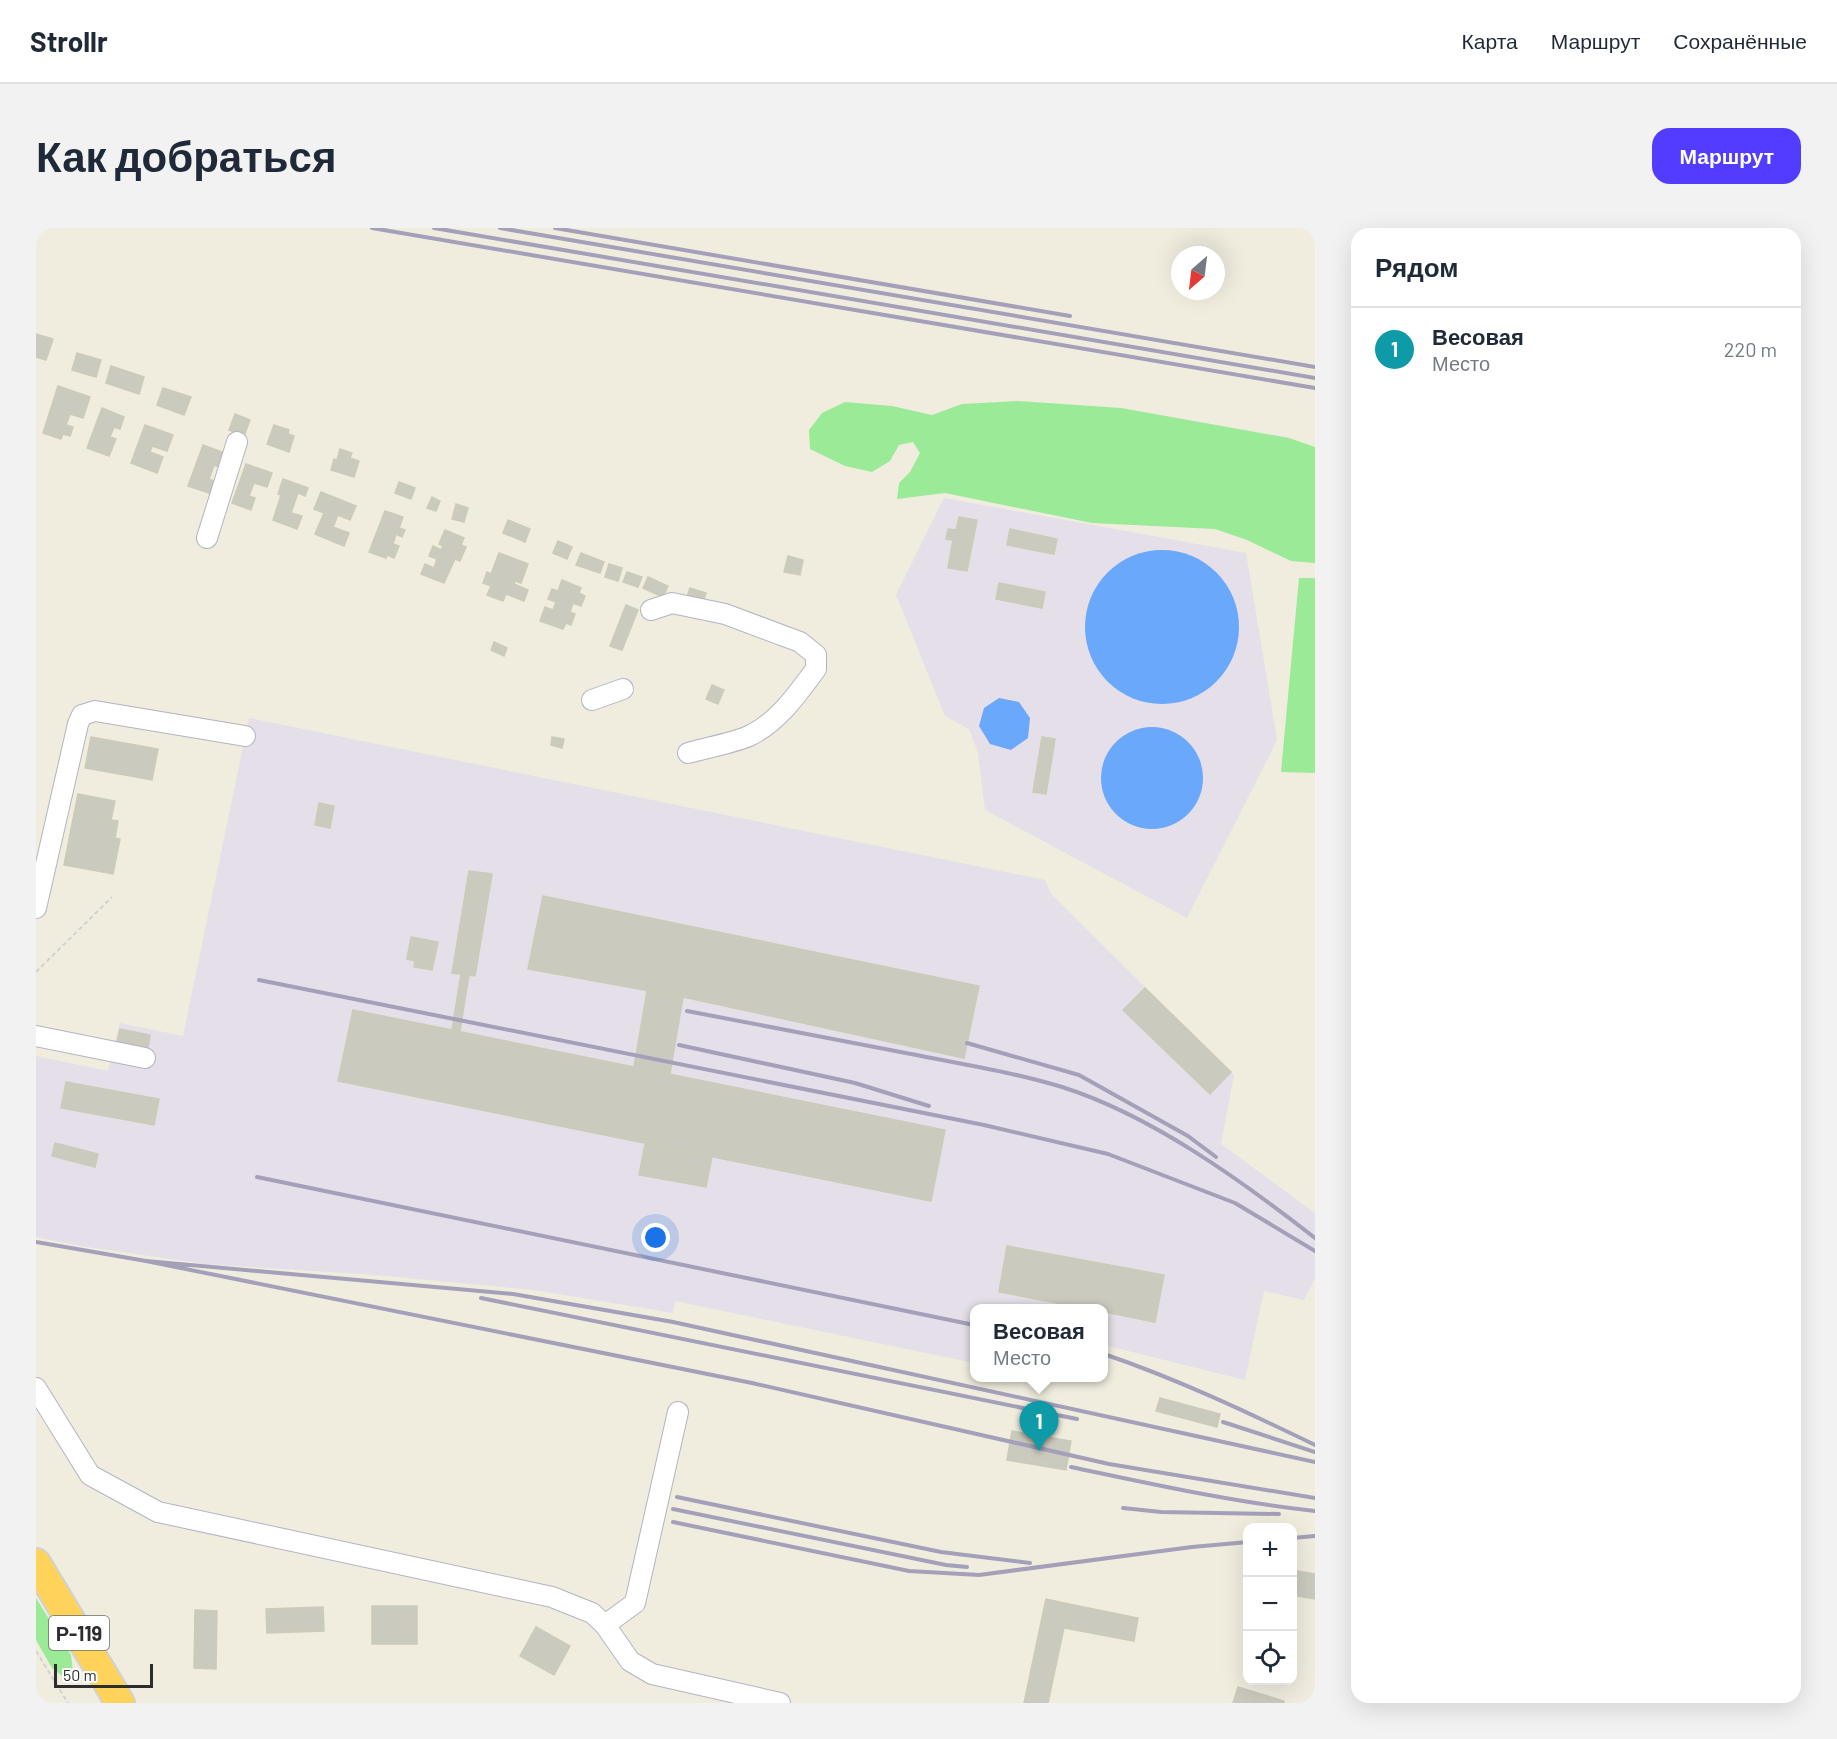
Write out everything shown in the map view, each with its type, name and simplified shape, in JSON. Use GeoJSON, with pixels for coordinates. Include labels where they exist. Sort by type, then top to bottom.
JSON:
{"type":"FeatureCollection","features":[{"type":"Feature","properties":{"kind":"highway","name":"Р-119"},"geometry":{"type":"LineString","coordinates":[[36,1563],[120,1703]]}},
{"type":"Feature","properties":{"kind":"street"},"geometry":{"type":"LineString","coordinates":[[207,538],[237,442]]}},
{"type":"Feature","properties":{"kind":"street"},"geometry":{"type":"LineString","coordinates":[[651,610],[672,603],[725,614],[800,642],[816,655],[816,669],[783,711],[759,730],[751,736],[688,753]]}},
{"type":"Feature","properties":{"kind":"street"},"geometry":{"type":"LineString","coordinates":[[592,700],[623,689]]}},
{"type":"Feature","properties":{"kind":"street"},"geometry":{"type":"LineString","coordinates":[[36,908],[78,724],[82,715],[95,711],[245,736]]}},
{"type":"Feature","properties":{"kind":"street"},"geometry":{"type":"LineString","coordinates":[[36,1036],[145,1058]]}},
{"type":"Feature","properties":{"kind":"street"},"geometry":{"type":"LineString","coordinates":[[36,1388],[90,1475],[158,1512],[552,1597],[592,1613],[605,1625],[630,1661],[652,1674],[780,1703]]}},
{"type":"Feature","properties":{"kind":"street"},"geometry":{"type":"LineString","coordinates":[[605,1625],[635,1603],[678,1412]]}},
{"type":"Feature","properties":{"kind":"path"},"geometry":{"type":"LineString","coordinates":[[36,972],[112,897]]}},
{"type":"Feature","properties":{"kind":"path"},"geometry":{"type":"LineString","coordinates":[[36,1651],[68,1703]]}},
{"type":"Feature","properties":{"kind":"shaded area"},"geometry":{"type":"Polygon","coordinates":[[[944,498],[1246,553],[1277,740],[1187,918],[985,810],[978,753],[969,729],[945,716],[896,595],[944,498]]]}},
{"type":"Feature","properties":{"kind":"shaded area"},"geometry":{"type":"Polygon","coordinates":[[[249,718],[1045,880],[1051,894],[1234,1075],[1221,1144],[1315,1213],[1315,1278],[1304,1300],[1264,1291],[1245,1380],[1108,1346],[1108,1304],[970,1304],[970,1362],[675,1301],[673,1313],[534,1290],[375,1275],[205,1264],[80,1246],[36,1237],[36,1056],[108,1071],[120,1023],[183,1036],[249,718]]]}},
{"type":"Feature","properties":{"kind":"green space"},"geometry":{"type":"Polygon","coordinates":[[[1018,401],[1121,408],[1289,438],[1315,447],[1315,563],[1291,561],[1247,540],[1215,529],[1092,523],[945,493],[897,499],[899,483],[910,472],[920,453],[913,442],[899,445],[890,461],[872,472],[845,466],[810,449],[809,430],[822,413],[845,402],[892,406],[932,415],[962,404],[1018,401]]]}},
{"type":"Feature","properties":{"kind":"green space"},"geometry":{"type":"Polygon","coordinates":[[[1299,578],[1315,578],[1315,773],[1281,772],[1299,578]]]}},
{"type":"Feature","properties":{"kind":"green space"},"geometry":{"type":"Polygon","coordinates":[[[36,1598],[71,1655],[73,1672],[66,1679],[52,1668],[36,1640],[36,1598]]]}},
{"type":"Feature","properties":{"kind":"water"},"geometry":{"type":"Polygon","coordinates":[[[1162,550],[1177,551],[1191,556],[1205,563],[1216,573],[1226,584],[1233,598],[1238,612],[1238,642],[1233,656],[1226,670],[1216,681],[1205,691],[1191,698],[1177,703],[1162,704],[1147,703],[1133,698],[1119,691],[1108,681],[1098,670],[1091,656],[1086,642],[1085,627],[1086,612],[1091,598],[1098,584],[1108,573],[1119,563],[1133,556],[1147,551],[1162,550]]]}},
{"type":"Feature","properties":{"kind":"water"},"geometry":{"type":"Polygon","coordinates":[[[999,698],[1019,702],[1030,718],[1028,738],[1011,750],[990,744],[979,726],[984,708],[999,698]]]}},
{"type":"Feature","properties":{"kind":"water"},"geometry":{"type":"Polygon","coordinates":[[[1152,727],[1172,731],[1188,742],[1199,758],[1203,778],[1199,798],[1188,814],[1172,825],[1152,829],[1132,825],[1116,814],[1105,798],[1101,778],[1105,758],[1116,742],[1132,731],[1152,727]]]}},
{"type":"Feature","properties":{"kind":"building"},"geometry":{"type":"Polygon","coordinates":[[[36,334],[53,339],[46,360],[36,357],[36,334]]]}},
{"type":"Feature","properties":{"kind":"building"},"geometry":{"type":"Polygon","coordinates":[[[77,353],[101,360],[96,377],[72,370],[77,353]]]}},
{"type":"Feature","properties":{"kind":"building"},"geometry":{"type":"Polygon","coordinates":[[[111,366],[144,377],[139,394],[106,383],[111,366]]]}},
{"type":"Feature","properties":{"kind":"building"},"geometry":{"type":"Polygon","coordinates":[[[58,386],[90,397],[83,418],[70,414],[66,425],[73,427],[70,436],[63,434],[61,439],[43,433],[58,386]]]}},
{"type":"Feature","properties":{"kind":"building"},"geometry":{"type":"Polygon","coordinates":[[[163,388],[191,397],[184,415],[157,405],[163,388]]]}},
{"type":"Feature","properties":{"kind":"building"},"geometry":{"type":"Polygon","coordinates":[[[102,408],[124,417],[120,429],[114,427],[110,437],[116,439],[109,456],[87,448],[102,408]]]}},
{"type":"Feature","properties":{"kind":"building"},"geometry":{"type":"Polygon","coordinates":[[[235,414],[250,420],[244,436],[229,430],[235,414]]]}},
{"type":"Feature","properties":{"kind":"building"},"geometry":{"type":"Polygon","coordinates":[[[145,425],[173,435],[167,451],[152,446],[150,452],[163,457],[157,473],[131,463],[145,425]]]}},
{"type":"Feature","properties":{"kind":"building"},"geometry":{"type":"Polygon","coordinates":[[[274,425],[289,430],[288,434],[294,436],[289,452],[267,444],[274,425]]]}},
{"type":"Feature","properties":{"kind":"building"},"geometry":{"type":"Polygon","coordinates":[[[203,445],[227,454],[222,468],[214,465],[209,479],[216,482],[212,494],[188,486],[203,445]]]}},
{"type":"Feature","properties":{"kind":"building"},"geometry":{"type":"Polygon","coordinates":[[[340,449],[352,453],[350,458],[359,461],[354,477],[331,470],[340,449]]]}},
{"type":"Feature","properties":{"kind":"building"},"geometry":{"type":"Polygon","coordinates":[[[246,464],[272,473],[267,487],[254,483],[249,496],[255,498],[251,510],[232,503],[246,464]]]}},
{"type":"Feature","properties":{"kind":"building"},"geometry":{"type":"Polygon","coordinates":[[[283,479],[308,488],[305,496],[298,493],[291,513],[302,516],[297,529],[273,520],[281,495],[278,494],[283,479]]]}},
{"type":"Feature","properties":{"kind":"building"},"geometry":{"type":"Polygon","coordinates":[[[399,482],[415,488],[411,499],[395,493],[399,482]]]}},
{"type":"Feature","properties":{"kind":"building"},"geometry":{"type":"Polygon","coordinates":[[[321,492],[356,506],[350,520],[338,515],[333,527],[349,533],[344,546],[315,534],[324,513],[314,509],[321,492]]]}},
{"type":"Feature","properties":{"kind":"building"},"geometry":{"type":"Polygon","coordinates":[[[432,497],[440,501],[436,511],[427,508],[432,497]]]}},
{"type":"Feature","properties":{"kind":"building"},"geometry":{"type":"Polygon","coordinates":[[[456,504],[468,508],[464,522],[452,519],[456,504]]]}},
{"type":"Feature","properties":{"kind":"building"},"geometry":{"type":"Polygon","coordinates":[[[385,511],[403,517],[399,528],[405,530],[402,537],[396,534],[393,544],[399,546],[394,558],[387,555],[386,558],[369,552],[385,511]]]}},
{"type":"Feature","properties":{"kind":"building"},"geometry":{"type":"Polygon","coordinates":[[[959,517],[977,520],[967,571],[948,568],[953,540],[946,539],[948,529],[956,530],[959,517]]]}},
{"type":"Feature","properties":{"kind":"building"},"geometry":{"type":"Polygon","coordinates":[[[508,520],[530,529],[525,542],[503,533],[508,520]]]}},
{"type":"Feature","properties":{"kind":"building"},"geometry":{"type":"Polygon","coordinates":[[[1010,529],[1057,539],[1054,554],[1007,545],[1010,529]]]}},
{"type":"Feature","properties":{"kind":"building"},"geometry":{"type":"Polygon","coordinates":[[[445,530],[464,538],[461,545],[466,547],[460,561],[455,559],[444,583],[421,574],[425,564],[434,568],[437,559],[429,556],[433,546],[441,550],[443,546],[439,544],[445,530]]]}},
{"type":"Feature","properties":{"kind":"building"},"geometry":{"type":"Polygon","coordinates":[[[558,541],[572,547],[567,559],[553,553],[558,541]]]}},
{"type":"Feature","properties":{"kind":"building"},"geometry":{"type":"Polygon","coordinates":[[[499,553],[528,564],[521,583],[515,581],[514,584],[528,590],[524,601],[506,594],[503,601],[487,595],[491,586],[483,583],[487,572],[491,574],[499,553]]]}},
{"type":"Feature","properties":{"kind":"building"},"geometry":{"type":"Polygon","coordinates":[[[581,553],[604,562],[600,573],[576,565],[581,553]]]}},
{"type":"Feature","properties":{"kind":"building"},"geometry":{"type":"Polygon","coordinates":[[[788,556],[803,560],[800,575],[784,572],[788,556]]]}},
{"type":"Feature","properties":{"kind":"building"},"geometry":{"type":"Polygon","coordinates":[[[609,564],[622,568],[618,581],[605,577],[609,564]]]}},
{"type":"Feature","properties":{"kind":"building"},"geometry":{"type":"Polygon","coordinates":[[[627,572],[642,577],[638,587],[623,582],[627,572]]]}},
{"type":"Feature","properties":{"kind":"building"},"geometry":{"type":"Polygon","coordinates":[[[648,577],[668,586],[663,597],[643,588],[648,577]]]}},
{"type":"Feature","properties":{"kind":"building"},"geometry":{"type":"Polygon","coordinates":[[[562,580],[581,588],[579,593],[585,596],[581,606],[573,603],[570,612],[575,614],[571,625],[566,623],[563,629],[540,621],[545,607],[553,610],[556,602],[548,599],[552,589],[558,591],[562,580]]]}},
{"type":"Feature","properties":{"kind":"building"},"geometry":{"type":"Polygon","coordinates":[[[999,583],[1045,592],[1042,608],[996,599],[999,583]]]}},
{"type":"Feature","properties":{"kind":"building"},"geometry":{"type":"Polygon","coordinates":[[[690,588],[706,593],[702,605],[686,600],[690,588]]]}},
{"type":"Feature","properties":{"kind":"building"},"geometry":{"type":"Polygon","coordinates":[[[626,605],[638,610],[622,650],[610,646],[626,605]]]}},
{"type":"Feature","properties":{"kind":"building"},"geometry":{"type":"Polygon","coordinates":[[[494,642],[507,648],[504,656],[491,650],[494,642]]]}},
{"type":"Feature","properties":{"kind":"building"},"geometry":{"type":"Polygon","coordinates":[[[712,685],[724,690],[718,704],[706,699],[712,685]]]}},
{"type":"Feature","properties":{"kind":"building"},"geometry":{"type":"Polygon","coordinates":[[[91,737],[158,749],[152,780],[85,768],[91,737]]]}},
{"type":"Feature","properties":{"kind":"building"},"geometry":{"type":"Polygon","coordinates":[[[552,737],[564,739],[562,748],[551,745],[552,737]]]}},
{"type":"Feature","properties":{"kind":"building"},"geometry":{"type":"Polygon","coordinates":[[[1042,737],[1055,739],[1046,794],[1033,792],[1042,737]]]}},
{"type":"Feature","properties":{"kind":"building"},"geometry":{"type":"Polygon","coordinates":[[[78,794],[115,801],[111,820],[118,821],[115,838],[120,839],[113,874],[64,865],[78,794]]]}},
{"type":"Feature","properties":{"kind":"building"},"geometry":{"type":"Polygon","coordinates":[[[319,803],[334,806],[330,828],[315,825],[319,803]]]}},
{"type":"Feature","properties":{"kind":"building"},"geometry":{"type":"Polygon","coordinates":[[[469,871],[492,874],[475,976],[452,973],[469,871]]]}},
{"type":"Feature","properties":{"kind":"building"},"geometry":{"type":"Polygon","coordinates":[[[543,896],[979,986],[964,1058],[683,997],[528,969],[543,896]]]}},
{"type":"Feature","properties":{"kind":"building"},"geometry":{"type":"Polygon","coordinates":[[[411,937],[438,942],[432,970],[414,967],[415,961],[407,959],[411,937]]]}},
{"type":"Feature","properties":{"kind":"building"},"geometry":{"type":"Polygon","coordinates":[[[461,974],[469,975],[460,1031],[452,1030],[461,974]]]}},
{"type":"Feature","properties":{"kind":"building"},"geometry":{"type":"Polygon","coordinates":[[[1145,988],[1231,1072],[1210,1094],[1123,1010],[1145,988]]]}},
{"type":"Feature","properties":{"kind":"building"},"geometry":{"type":"Polygon","coordinates":[[[647,991],[683,997],[670,1074],[634,1067],[647,991]]]}},
{"type":"Feature","properties":{"kind":"building"},"geometry":{"type":"Polygon","coordinates":[[[353,1010],[945,1130],[931,1201],[338,1081],[353,1010]]]}},
{"type":"Feature","properties":{"kind":"building"},"geometry":{"type":"Polygon","coordinates":[[[120,1029],[150,1035],[148,1048],[117,1042],[120,1029]]]}},
{"type":"Feature","properties":{"kind":"building"},"geometry":{"type":"Polygon","coordinates":[[[66,1082],[159,1099],[154,1125],[61,1108],[66,1082]]]}},
{"type":"Feature","properties":{"kind":"building"},"geometry":{"type":"Polygon","coordinates":[[[55,1143],[98,1154],[95,1167],[52,1156],[55,1143]]]}},
{"type":"Feature","properties":{"kind":"building"},"geometry":{"type":"Polygon","coordinates":[[[645,1144],[712,1156],[706,1187],[639,1175],[645,1144]]]}},
{"type":"Feature","properties":{"kind":"building"},"geometry":{"type":"Polygon","coordinates":[[[1007,1246],[1164,1275],[1155,1322],[1108,1313],[1108,1304],[1063,1304],[999,1292],[1007,1246]]]}},
{"type":"Feature","properties":{"kind":"building"},"geometry":{"type":"Polygon","coordinates":[[[1160,1398],[1220,1414],[1217,1427],[1156,1411],[1160,1398]]]}},
{"type":"Feature","properties":{"kind":"building"},"geometry":{"type":"Polygon","coordinates":[[[1012,1431],[1071,1441],[1066,1470],[1007,1460],[1012,1431]]]}},
{"type":"Feature","properties":{"kind":"building"},"geometry":{"type":"Polygon","coordinates":[[[1297,1571],[1315,1574],[1315,1599],[1297,1596],[1297,1571]]]}},
{"type":"Feature","properties":{"kind":"building"},"geometry":{"type":"Polygon","coordinates":[[[1046,1599],[1069,1604],[1048,1703],[1024,1703],[1046,1599]]]}},
{"type":"Feature","properties":{"kind":"building"},"geometry":{"type":"Polygon","coordinates":[[[1069,1604],[1138,1618],[1134,1641],[1064,1628],[1069,1604]]]}},
{"type":"Feature","properties":{"kind":"building"},"geometry":{"type":"Polygon","coordinates":[[[372,1606],[417,1606],[417,1644],[372,1644],[372,1606]]]}},
{"type":"Feature","properties":{"kind":"building"},"geometry":{"type":"Polygon","coordinates":[[[323,1607],[324,1631],[267,1633],[266,1609],[323,1607]]]}},
{"type":"Feature","properties":{"kind":"building"},"geometry":{"type":"Polygon","coordinates":[[[195,1610],[217,1611],[216,1669],[194,1668],[195,1610]]]}},
{"type":"Feature","properties":{"kind":"building"},"geometry":{"type":"Polygon","coordinates":[[[536,1627],[570,1646],[554,1675],[520,1656],[536,1627]]]}},
{"type":"Feature","properties":{"kind":"building"},"geometry":{"type":"Polygon","coordinates":[[[1238,1687],[1284,1701],[1284,1703],[1233,1703],[1238,1687]]]}},
{"type":"Feature","properties":{"kind":"railway"},"geometry":{"type":"LineString","coordinates":[[372,228],[1315,388]]}},
{"type":"Feature","properties":{"kind":"railway"},"geometry":{"type":"LineString","coordinates":[[434,228],[1315,378]]}},
{"type":"Feature","properties":{"kind":"railway"},"geometry":{"type":"LineString","coordinates":[[500,228],[1315,367]]}},
{"type":"Feature","properties":{"kind":"railway"},"geometry":{"type":"LineString","coordinates":[[555,228],[1070,316]]}},
{"type":"Feature","properties":{"kind":"railway"},"geometry":{"type":"LineString","coordinates":[[259,980],[984,1125],[1108,1154],[1235,1203],[1315,1251]]}},
{"type":"Feature","properties":{"kind":"railway"},"geometry":{"type":"LineString","coordinates":[[687,1011],[987,1069],[1062,1087],[1129,1114],[1162,1132],[1257,1194],[1315,1238]]}},
{"type":"Feature","properties":{"kind":"railway"},"geometry":{"type":"LineString","coordinates":[[967,1043],[1079,1075],[1188,1136],[1216,1157]]}},
{"type":"Feature","properties":{"kind":"railway"},"geometry":{"type":"LineString","coordinates":[[679,1045],[855,1083],[929,1106]]}},
{"type":"Feature","properties":{"kind":"railway"},"geometry":{"type":"LineString","coordinates":[[257,1177],[970,1324]]}},
{"type":"Feature","properties":{"kind":"railway"},"geometry":{"type":"LineString","coordinates":[[36,1242],[146,1261]]}},
{"type":"Feature","properties":{"kind":"railway"},"geometry":{"type":"LineString","coordinates":[[1315,1462],[673,1322],[513,1294],[146,1261],[752,1383],[1109,1464],[1315,1498]]}},
{"type":"Feature","properties":{"kind":"railway"},"geometry":{"type":"LineString","coordinates":[[481,1298],[1077,1419]]}},
{"type":"Feature","properties":{"kind":"railway"},"geometry":{"type":"LineString","coordinates":[[1108,1355],[1211,1396],[1315,1445]]}},
{"type":"Feature","properties":{"kind":"railway"},"geometry":{"type":"LineString","coordinates":[[1223,1422],[1315,1452]]}},
{"type":"Feature","properties":{"kind":"railway"},"geometry":{"type":"LineString","coordinates":[[1071,1467],[1223,1498],[1315,1511]]}},
{"type":"Feature","properties":{"kind":"railway"},"geometry":{"type":"LineString","coordinates":[[677,1497],[941,1552],[1030,1563]]}},
{"type":"Feature","properties":{"kind":"railway"},"geometry":{"type":"LineString","coordinates":[[1123,1508],[1161,1512],[1279,1514]]}},
{"type":"Feature","properties":{"kind":"railway"},"geometry":{"type":"LineString","coordinates":[[673,1509],[946,1565],[967,1567]]}},
{"type":"Feature","properties":{"kind":"railway"},"geometry":{"type":"LineString","coordinates":[[673,1522],[909,1571],[979,1575],[1243,1542]]}},
{"type":"Feature","properties":{"kind":"railway"},"geometry":{"type":"LineString","coordinates":[[1297,1538],[1315,1536]]}},
{"type":"Feature","properties":{"kind":"place","name":"Весовая"},"geometry":{"type":"Point","coordinates":[1039,1451]}}]}
